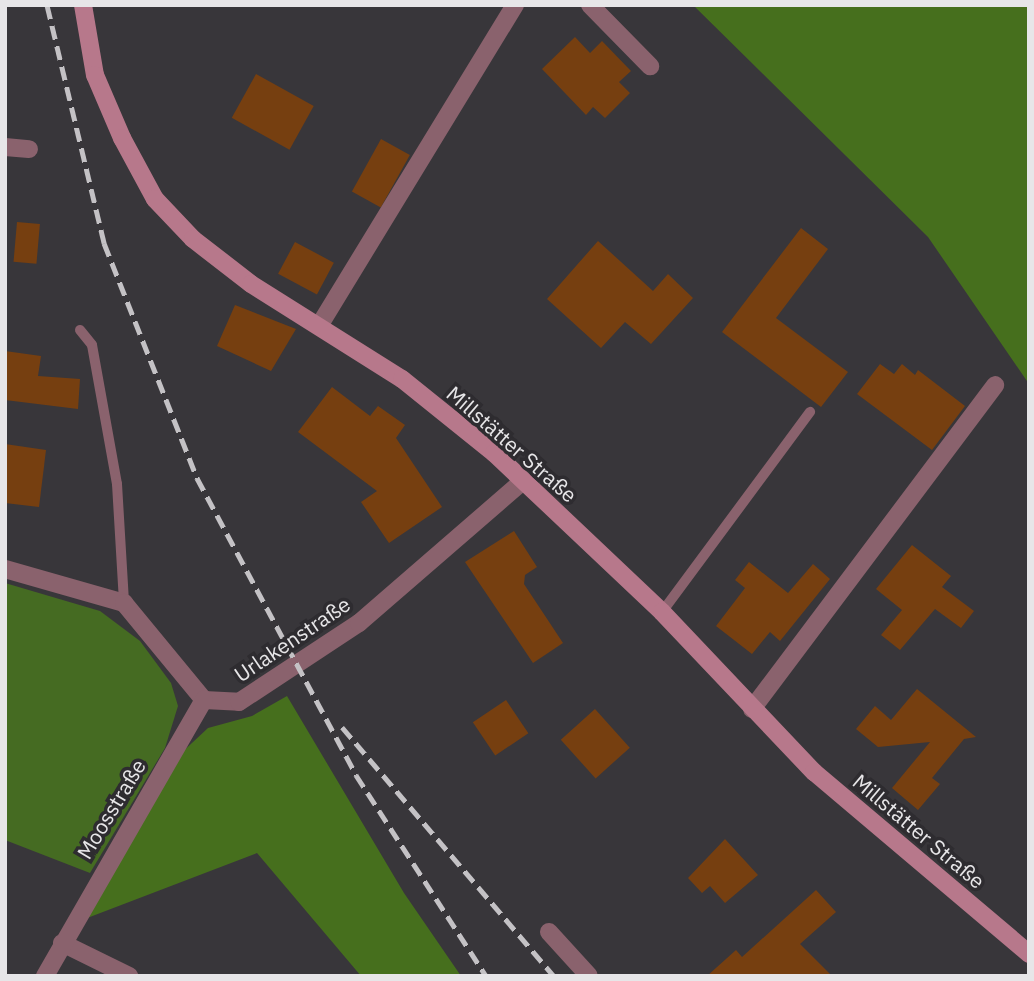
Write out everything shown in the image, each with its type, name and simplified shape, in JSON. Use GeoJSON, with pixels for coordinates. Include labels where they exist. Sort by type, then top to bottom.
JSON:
{"type":"FeatureCollection","features":[{"type":"Feature","properties":{"kind":"street","name":"Millstätter Straße"},"geometry":{"type":"LineString","coordinates":[[83,5],[95,75],[155,199],[241,276],[402,379],[523,481],[662,612],[814,772],[1029,954]]}},
{"type":"Feature","properties":{"kind":"street"},"geometry":{"type":"LineString","coordinates":[[319,326],[515,5]]}},
{"type":"Feature","properties":{"kind":"street"},"geometry":{"type":"LineString","coordinates":[[590,5],[650,66]]}},
{"type":"Feature","properties":{"kind":"street"},"geometry":{"type":"LineString","coordinates":[[5,147],[29,149]]}},
{"type":"Feature","properties":{"kind":"street"},"geometry":{"type":"LineString","coordinates":[[752,709],[995,385]]}},
{"type":"Feature","properties":{"kind":"street","name":"Urlakenstraße"},"geometry":{"type":"LineString","coordinates":[[204,700],[230,704],[255,694],[359,623],[523,481]]}},
{"type":"Feature","properties":{"kind":"street"},"geometry":{"type":"LineString","coordinates":[[5,569],[104,593],[124,604],[204,700]]}},
{"type":"Feature","properties":{"kind":"street","name":"Moosstraße"},"geometry":{"type":"LineString","coordinates":[[46,976],[62,943],[204,700]]}},
{"type":"Feature","properties":{"kind":"street"},"geometry":{"type":"LineString","coordinates":[[549,932],[589,976]]}},
{"type":"Feature","properties":{"kind":"street"},"geometry":{"type":"LineString","coordinates":[[62,943],[129,976]]}},
{"type":"Feature","properties":{"kind":"lane"},"geometry":{"type":"LineString","coordinates":[[80,330],[92,345],[109,435],[124,604]]}},
{"type":"Feature","properties":{"kind":"lane"},"geometry":{"type":"LineString","coordinates":[[662,612],[810,412]]}},
{"type":"Feature","properties":{"kind":"green space"},"geometry":{"type":"Polygon","coordinates":[[[693,5],[1029,5],[1029,384],[928,237],[693,5]]]}},
{"type":"Feature","properties":{"kind":"green space"},"geometry":{"type":"Polygon","coordinates":[[[5,583],[100,611],[140,641],[171,683],[178,706],[165,748],[90,873],[5,840],[5,583]]]}},
{"type":"Feature","properties":{"kind":"green space"},"geometry":{"type":"Polygon","coordinates":[[[287,696],[404,893],[461,976],[361,976],[257,853],[82,920],[177,757],[208,728],[252,716],[287,696]]]}},
{"type":"Feature","properties":{"kind":"building"},"geometry":{"type":"Polygon","coordinates":[[[575,37],[590,53],[602,41],[631,71],[619,82],[630,93],[605,118],[593,107],[586,115],[542,69],[575,37]]]}},
{"type":"Feature","properties":{"kind":"building"},"geometry":{"type":"Polygon","coordinates":[[[256,74],[314,106],[289,150],[232,118],[256,74]]]}},
{"type":"Feature","properties":{"kind":"building"},"geometry":{"type":"Polygon","coordinates":[[[381,139],[410,155],[381,207],[352,191],[381,139]]]}},
{"type":"Feature","properties":{"kind":"building"},"geometry":{"type":"Polygon","coordinates":[[[17,222],[40,224],[36,264],[14,262],[17,222]]]}},
{"type":"Feature","properties":{"kind":"building"},"geometry":{"type":"Polygon","coordinates":[[[801,228],[828,249],[776,318],[848,372],[821,407],[722,332],[801,228]]]}},
{"type":"Feature","properties":{"kind":"building"},"geometry":{"type":"Polygon","coordinates":[[[598,241],[653,291],[668,274],[693,298],[651,344],[625,322],[601,348],[547,299],[598,241]]]}},
{"type":"Feature","properties":{"kind":"building"},"geometry":{"type":"Polygon","coordinates":[[[295,242],[334,263],[317,294],[278,274],[295,242]]]}},
{"type":"Feature","properties":{"kind":"building"},"geometry":{"type":"Polygon","coordinates":[[[235,305],[296,329],[271,371],[217,346],[235,305]]]}},
{"type":"Feature","properties":{"kind":"building"},"geometry":{"type":"Polygon","coordinates":[[[5,351],[41,356],[38,376],[80,379],[78,409],[5,400],[5,351]]]}},
{"type":"Feature","properties":{"kind":"building"},"geometry":{"type":"Polygon","coordinates":[[[880,364],[894,374],[902,364],[915,375],[918,370],[965,406],[932,450],[857,394],[880,364]]]}},
{"type":"Feature","properties":{"kind":"building"},"geometry":{"type":"Polygon","coordinates":[[[332,387],[370,416],[378,406],[405,425],[396,438],[442,507],[389,543],[361,502],[377,491],[298,432],[332,387]]]}},
{"type":"Feature","properties":{"kind":"building"},"geometry":{"type":"Polygon","coordinates":[[[5,444],[46,450],[39,507],[5,503],[5,444]]]}},
{"type":"Feature","properties":{"kind":"building"},"geometry":{"type":"Polygon","coordinates":[[[514,531],[537,567],[525,575],[524,584],[563,643],[533,663],[465,562],[514,531]]]}},
{"type":"Feature","properties":{"kind":"building"},"geometry":{"type":"Polygon","coordinates":[[[912,545],[951,576],[942,587],[974,611],[961,628],[935,609],[900,650],[881,635],[902,610],[876,589],[912,545]]]}},
{"type":"Feature","properties":{"kind":"building"},"geometry":{"type":"Polygon","coordinates":[[[749,562],[788,593],[813,564],[830,579],[780,641],[770,632],[752,654],[716,626],[745,588],[735,580],[749,562]]]}},
{"type":"Feature","properties":{"kind":"building"},"geometry":{"type":"Polygon","coordinates":[[[917,689],[976,737],[964,739],[932,778],[940,784],[918,810],[892,788],[930,742],[878,747],[856,729],[875,706],[891,720],[917,689]]]}},
{"type":"Feature","properties":{"kind":"building"},"geometry":{"type":"Polygon","coordinates":[[[506,700],[528,733],[495,756],[473,722],[506,700]]]}},
{"type":"Feature","properties":{"kind":"building"},"geometry":{"type":"Polygon","coordinates":[[[595,709],[630,748],[596,778],[561,740],[595,709]]]}},
{"type":"Feature","properties":{"kind":"building"},"geometry":{"type":"Polygon","coordinates":[[[725,839],[758,875],[725,903],[710,886],[702,893],[688,878],[725,839]]]}},
{"type":"Feature","properties":{"kind":"building"},"geometry":{"type":"Polygon","coordinates":[[[816,890],[836,912],[800,944],[832,976],[707,976],[736,950],[742,957],[816,890]]]}},
{"type":"Feature","properties":{"kind":"railway"},"geometry":{"type":"LineString","coordinates":[[47,5],[104,243],[197,478],[356,775],[486,976]]}},
{"type":"Feature","properties":{"kind":"railway"},"geometry":{"type":"LineString","coordinates":[[342,727],[554,976]]}}]}
